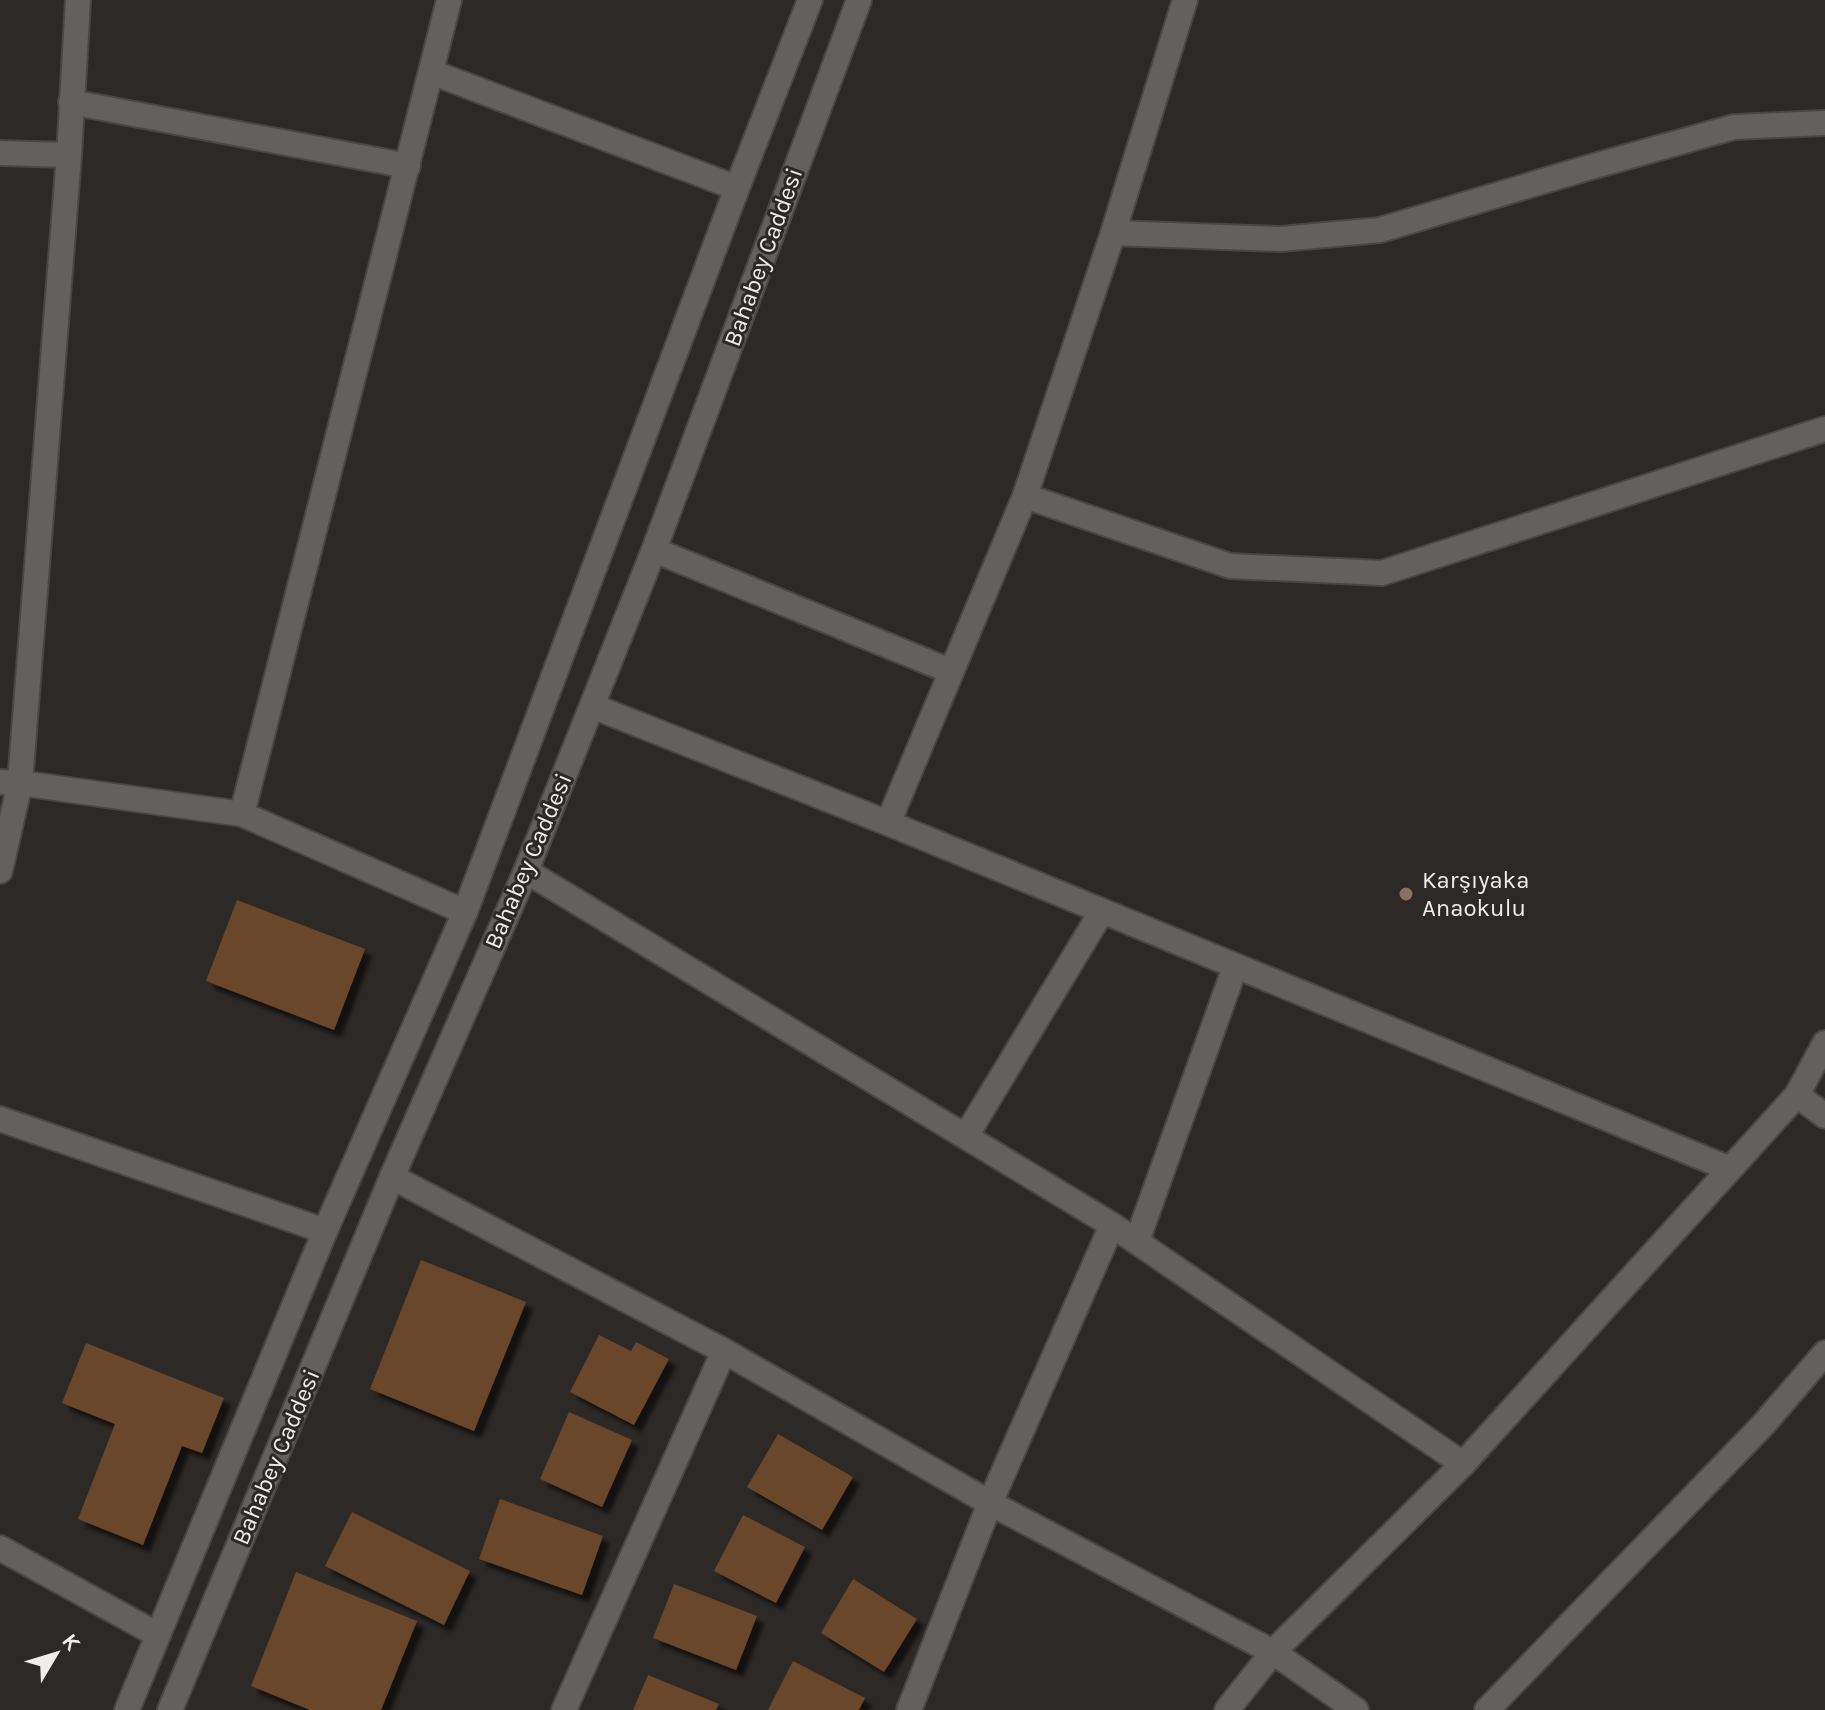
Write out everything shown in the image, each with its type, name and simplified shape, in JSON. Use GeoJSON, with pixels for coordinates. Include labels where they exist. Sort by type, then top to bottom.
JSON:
{"type":"FeatureCollection","features":[{"type":"Feature","properties":{"kind":"street"},"geometry":{"type":"LineString","coordinates":[[0,871],[69,155],[78,0]]}},
{"type":"Feature","properties":{"kind":"street"},"geometry":{"type":"LineString","coordinates":[[242,814],[449,0]]}},
{"type":"Feature","properties":{"kind":"street","name":"Bahabey Caddesi"},"geometry":{"type":"LineString","coordinates":[[127,1710],[325,1231],[465,912],[810,0]]}},
{"type":"Feature","properties":{"kind":"street","name":"Bahabey Caddesi"},"geometry":{"type":"LineString","coordinates":[[170,1710],[392,1177],[526,871],[654,550],[859,0]]}},
{"type":"Feature","properties":{"kind":"street"},"geometry":{"type":"LineString","coordinates":[[888,823],[1025,496],[1113,233],[1185,0]]}},
{"type":"Feature","properties":{"kind":"street"},"geometry":{"type":"LineString","coordinates":[[431,72],[737,188]]}},
{"type":"Feature","properties":{"kind":"street"},"geometry":{"type":"LineString","coordinates":[[71,102],[408,166]]}},
{"type":"Feature","properties":{"kind":"street"},"geometry":{"type":"LineString","coordinates":[[1113,233],[1281,239],[1380,230],[1734,127],[1825,123]]}},
{"type":"Feature","properties":{"kind":"street"},"geometry":{"type":"LineString","coordinates":[[0,153],[69,155]]}},
{"type":"Feature","properties":{"kind":"street"},"geometry":{"type":"LineString","coordinates":[[1025,496],[1230,566],[1382,573],[1825,429]]}},
{"type":"Feature","properties":{"kind":"street"},"geometry":{"type":"LineString","coordinates":[[654,550],[950,671]]}},
{"type":"Feature","properties":{"kind":"street"},"geometry":{"type":"LineString","coordinates":[[592,706],[888,823],[1730,1169]]}},
{"type":"Feature","properties":{"kind":"street"},"geometry":{"type":"LineString","coordinates":[[10,782],[242,814],[465,912]]}},
{"type":"Feature","properties":{"kind":"street"},"geometry":{"type":"LineString","coordinates":[[526,871],[1112,1225],[1463,1464]]}},
{"type":"Feature","properties":{"kind":"street"},"geometry":{"type":"LineString","coordinates":[[966,1136],[1102,911]]}},
{"type":"Feature","properties":{"kind":"street"},"geometry":{"type":"LineString","coordinates":[[1137,1241],[1235,967]]}},
{"type":"Feature","properties":{"kind":"street"},"geometry":{"type":"LineString","coordinates":[[1227,1710],[1273,1652],[1463,1464],[1797,1095],[1825,1043]]}},
{"type":"Feature","properties":{"kind":"street"},"geometry":{"type":"LineString","coordinates":[[1797,1095],[1825,1116]]}},
{"type":"Feature","properties":{"kind":"street"},"geometry":{"type":"LineString","coordinates":[[0,1119],[325,1231]]}},
{"type":"Feature","properties":{"kind":"street"},"geometry":{"type":"LineString","coordinates":[[392,1177],[724,1351],[990,1503],[1273,1652],[1356,1710]]}},
{"type":"Feature","properties":{"kind":"street"},"geometry":{"type":"LineString","coordinates":[[909,1710],[990,1503],[1112,1225]]}},
{"type":"Feature","properties":{"kind":"street"},"geometry":{"type":"LineString","coordinates":[[564,1710],[724,1351]]}},
{"type":"Feature","properties":{"kind":"street"},"geometry":{"type":"LineString","coordinates":[[1487,1710],[1762,1426],[1825,1353]]}},
{"type":"Feature","properties":{"kind":"street"},"geometry":{"type":"LineString","coordinates":[[0,1548],[158,1635]]}},
{"type":"Feature","properties":{"kind":"building"},"geometry":{"type":"Polygon","coordinates":[[[237,900],[365,949],[334,1030],[206,981],[237,900]]]}},
{"type":"Feature","properties":{"kind":"building"},"geometry":{"type":"Polygon","coordinates":[[[421,1260],[526,1302],[474,1431],[370,1389],[421,1260]]]}},
{"type":"Feature","properties":{"kind":"building"},"geometry":{"type":"Polygon","coordinates":[[[599,1335],[631,1351],[636,1342],[669,1359],[634,1425],[570,1392],[599,1335]]]}},
{"type":"Feature","properties":{"kind":"building"},"geometry":{"type":"Polygon","coordinates":[[[86,1343],[224,1398],[202,1453],[182,1446],[143,1545],[78,1519],[115,1424],[62,1403],[86,1343]]]}},
{"type":"Feature","properties":{"kind":"building"},"geometry":{"type":"Polygon","coordinates":[[[569,1412],[632,1440],[602,1507],[540,1479],[569,1412]]]}},
{"type":"Feature","properties":{"kind":"building"},"geometry":{"type":"Polygon","coordinates":[[[778,1434],[853,1477],[822,1530],[747,1487],[778,1434]]]}},
{"type":"Feature","properties":{"kind":"building"},"geometry":{"type":"Polygon","coordinates":[[[500,1499],[603,1536],[582,1595],[479,1559],[500,1499]]]}},
{"type":"Feature","properties":{"kind":"building"},"geometry":{"type":"Polygon","coordinates":[[[352,1512],[470,1571],[444,1625],[325,1566],[352,1512]]]}},
{"type":"Feature","properties":{"kind":"building"},"geometry":{"type":"Polygon","coordinates":[[[743,1515],[805,1547],[776,1603],[714,1571],[743,1515]]]}},
{"type":"Feature","properties":{"kind":"building"},"geometry":{"type":"Polygon","coordinates":[[[296,1572],[417,1621],[381,1710],[310,1710],[251,1686],[296,1572]]]}},
{"type":"Feature","properties":{"kind":"building"},"geometry":{"type":"Polygon","coordinates":[[[853,1579],[917,1619],[884,1672],[821,1633],[853,1579]]]}},
{"type":"Feature","properties":{"kind":"building"},"geometry":{"type":"Polygon","coordinates":[[[674,1584],[757,1616],[736,1670],[653,1638],[674,1584]]]}},
{"type":"Feature","properties":{"kind":"building"},"geometry":{"type":"Polygon","coordinates":[[[793,1661],[865,1698],[859,1710],[768,1710],[793,1661]]]}},
{"type":"Feature","properties":{"kind":"building"},"geometry":{"type":"Polygon","coordinates":[[[648,1675],[719,1704],[716,1710],[633,1710],[648,1675]]]}},
{"type":"Feature","properties":{"kind":"place","name":"Karşıyaka Anaokulu"},"geometry":{"type":"Point","coordinates":[1406,894]}}]}
